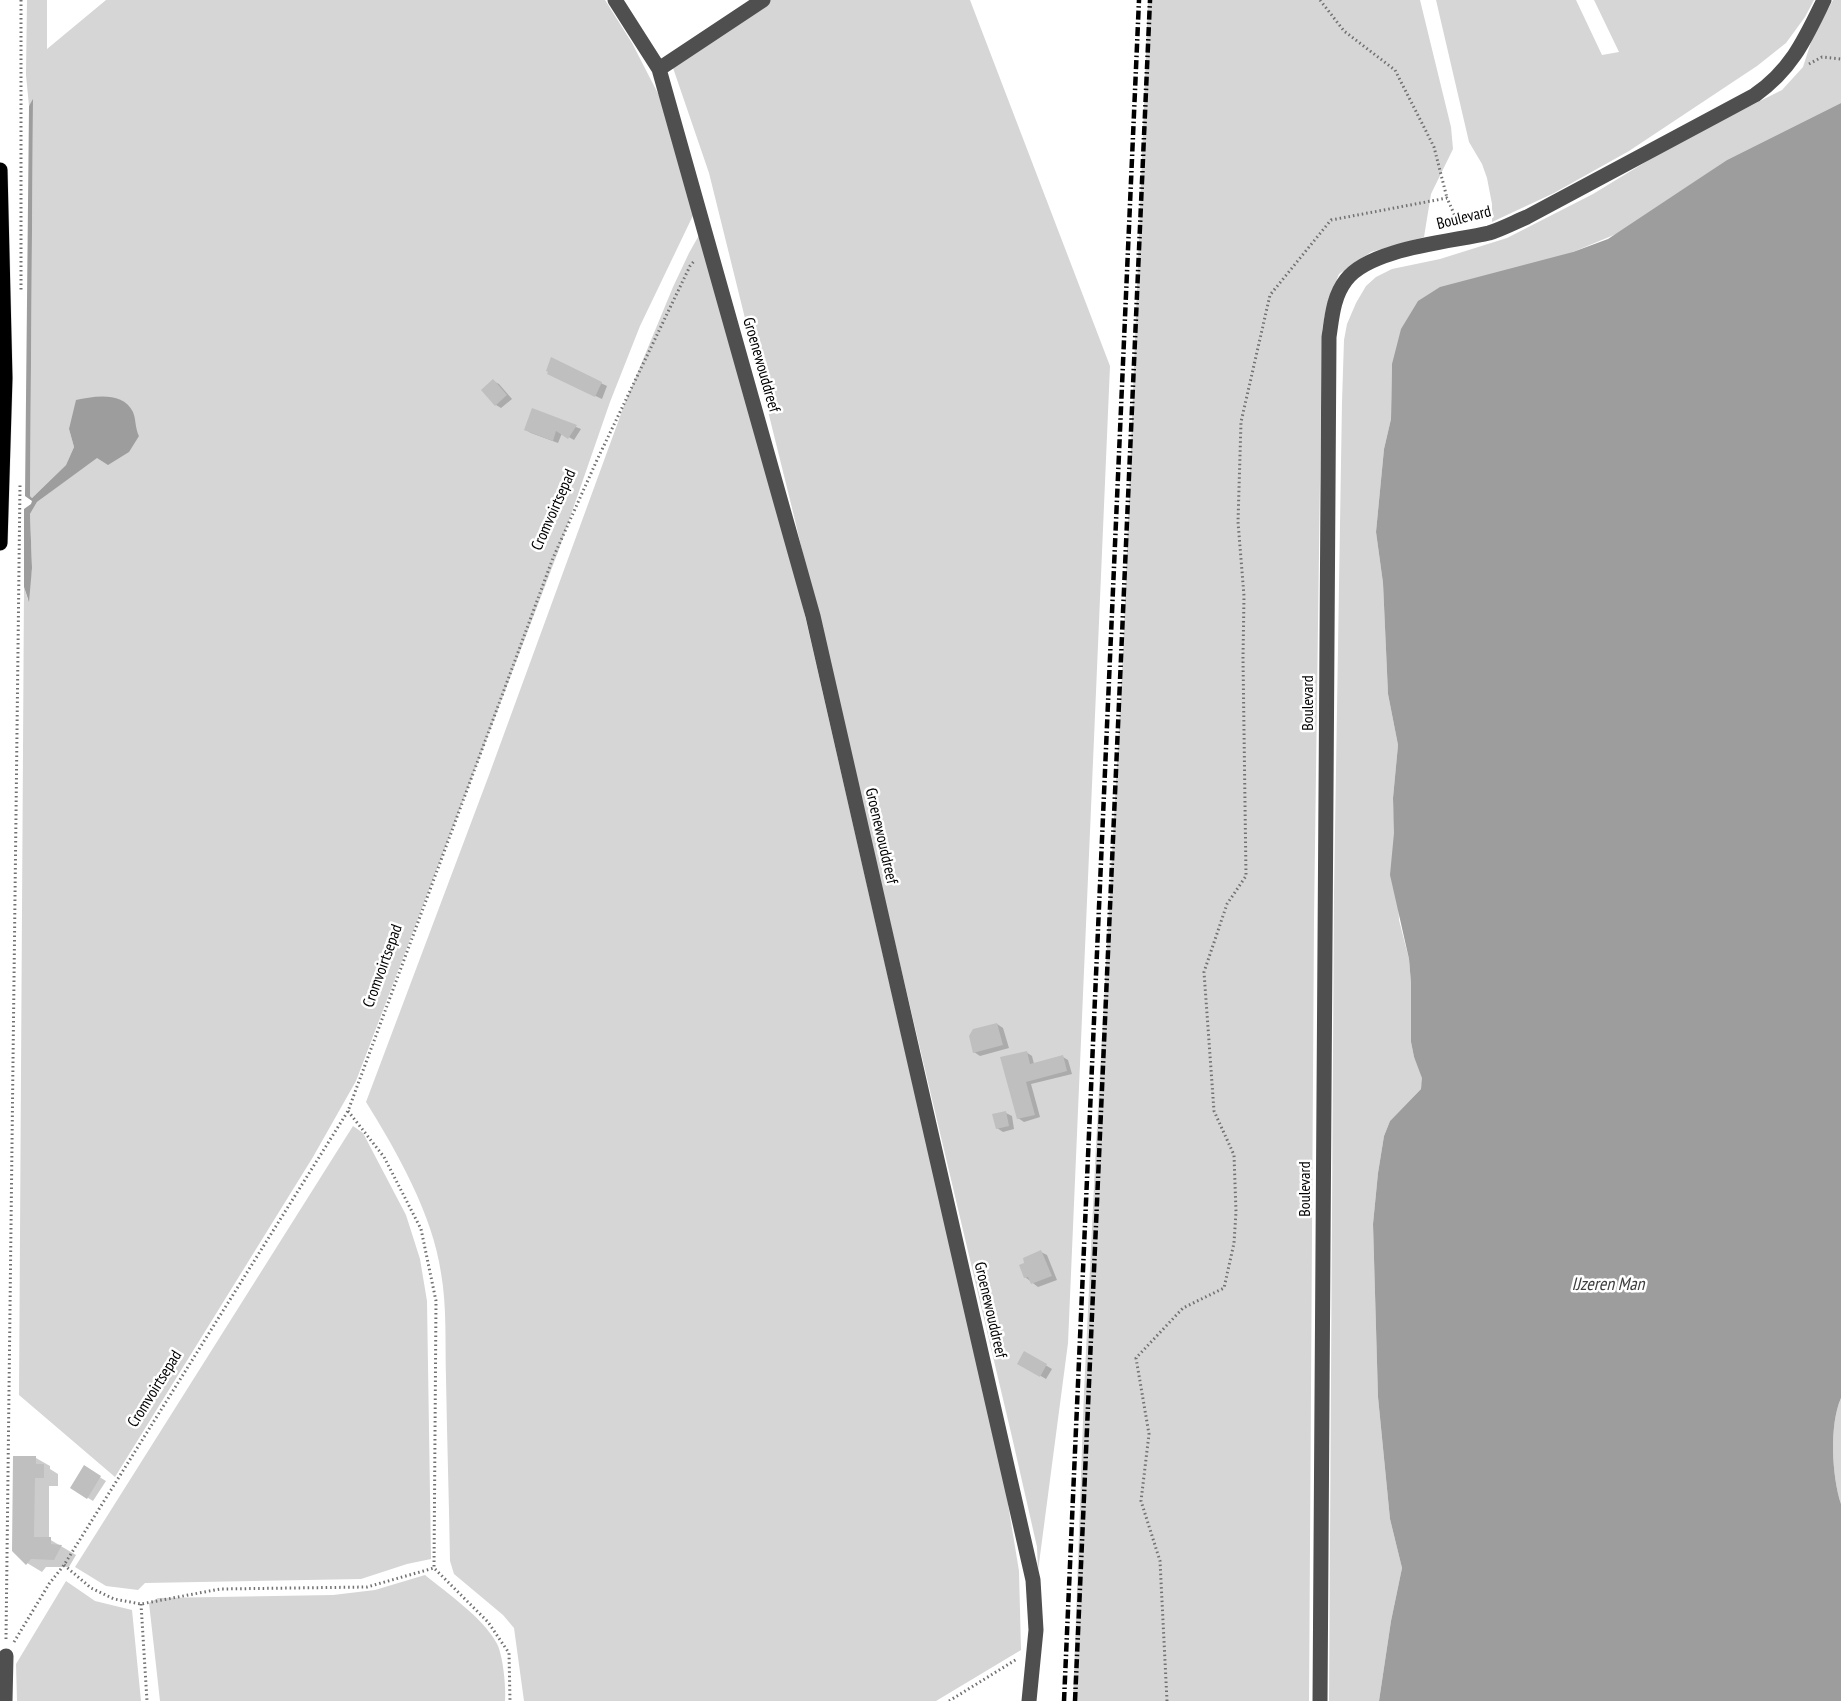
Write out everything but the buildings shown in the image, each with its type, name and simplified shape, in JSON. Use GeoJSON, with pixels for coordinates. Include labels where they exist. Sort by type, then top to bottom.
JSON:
{"type":"FeatureCollection","features":[{"type":"Feature","properties":{"kind":"main road"},"geometry":{"type":"LineString","coordinates":[[0,171],[5,378],[0,543]]}},
{"type":"Feature","properties":{"kind":"street","name":"Groenewouddreef"},"geometry":{"type":"LineString","coordinates":[[615,0],[659,69],[815,628],[1033,1580],[1036,1630],[1029,1701]]}},
{"type":"Feature","properties":{"kind":"street"},"geometry":{"type":"LineString","coordinates":[[659,69],[763,0]]}},
{"type":"Feature","properties":{"kind":"street","name":"Boulevard"},"geometry":{"type":"LineString","coordinates":[[1320,1701],[1329,337],[1334,305],[1346,279],[1358,269],[1392,253],[1491,232],[1527,217],[1755,95],[1772,83],[1800,49],[1824,0]]}},
{"type":"Feature","properties":{"kind":"street"},"geometry":{"type":"LineString","coordinates":[[5,1701],[6,1656]]}},
{"type":"Feature","properties":{"kind":"path"},"geometry":{"type":"LineString","coordinates":[[21,0],[21,296]]}},
{"type":"Feature","properties":{"kind":"path"},"geometry":{"type":"LineString","coordinates":[[1320,0],[1344,31],[1395,70],[1434,147],[1447,198],[1464,238]]}},
{"type":"Feature","properties":{"kind":"path"},"geometry":{"type":"LineString","coordinates":[[1167,1701],[1160,1561],[1141,1501],[1149,1434],[1136,1358],[1184,1308],[1224,1288],[1234,1243],[1236,1212],[1234,1155],[1214,1111],[1204,972],[1227,904],[1246,876],[1244,596],[1238,522],[1241,422],[1270,295],[1331,220],[1447,198]]}},
{"type":"Feature","properties":{"kind":"path","name":"Cromvoirtsepad"},"geometry":{"type":"LineString","coordinates":[[6,1656],[49,1584],[64,1565],[348,1111],[553,558],[690,266],[708,245]]}},
{"type":"Feature","properties":{"kind":"path"},"geometry":{"type":"LineString","coordinates":[[6,1656],[20,474]]}},
{"type":"Feature","properties":{"kind":"path"},"geometry":{"type":"LineString","coordinates":[[348,1111],[384,1157],[421,1229],[436,1301],[434,1568],[488,1622],[509,1653],[510,1701]]}},
{"type":"Feature","properties":{"kind":"path"},"geometry":{"type":"LineString","coordinates":[[64,1565],[91,1588],[114,1599],[141,1605],[220,1589],[367,1587],[434,1568]]}},
{"type":"Feature","properties":{"kind":"path"},"geometry":{"type":"LineString","coordinates":[[141,1605],[147,1701]]}},
{"type":"Feature","properties":{"kind":"path"},"geometry":{"type":"LineString","coordinates":[[949,1701],[1034,1649]]}},
{"type":"Feature","properties":{"kind":"shaded area"},"geometry":{"type":"Polygon","coordinates":[[[27,0],[47,0],[47,49],[106,0],[605,0],[632,43],[667,111],[699,203],[640,326],[610,402],[558,552],[356,1081],[313,1157],[115,1477],[19,1395],[24,587],[28,600],[32,568],[30,514],[37,502],[97,457],[139,436],[135,429],[133,412],[69,429],[74,447],[66,465],[32,498],[30,496],[33,101],[29,106],[26,75],[27,0]]]}},
{"type":"Feature","properties":{"kind":"shaded area"},"geometry":{"type":"Polygon","coordinates":[[[764,0],[970,0],[1110,366],[1068,1343],[1038,1571],[1037,1547],[1012,1437],[793,512],[709,173],[671,62],[764,0]]]}},
{"type":"Feature","properties":{"kind":"shaded area"},"geometry":{"type":"Polygon","coordinates":[[[1148,0],[1420,0],[1451,127],[1453,149],[1431,194],[1424,237],[1371,252],[1339,274],[1327,304],[1322,330],[1314,920],[1309,1701],[1073,1701],[1084,1392],[1123,654],[1148,0]]]}},
{"type":"Feature","properties":{"kind":"shaded area"},"geometry":{"type":"Polygon","coordinates":[[[1436,0],[1576,0],[1602,55],[1619,52],[1594,0],[1814,0],[1786,43],[1757,66],[1629,151],[1554,193],[1492,222],[1492,204],[1487,178],[1469,142],[1436,0]]]}},
{"type":"Feature","properties":{"kind":"shaded area"},"geometry":{"type":"Polygon","coordinates":[[[1833,0],[1841,0],[1841,103],[1727,160],[1621,232],[1573,252],[1392,364],[1391,419],[1384,449],[1376,532],[1383,583],[1388,694],[1398,745],[1393,798],[1399,920],[1409,959],[1411,1042],[1414,1057],[1423,1078],[1421,1089],[1390,1121],[1384,1136],[1373,1224],[1378,1397],[1390,1519],[1402,1568],[1391,1621],[1379,1701],[1329,1701],[1334,892],[1342,402],[1344,340],[1347,324],[1366,286],[1376,277],[1392,269],[1440,259],[1507,238],[1593,194],[1680,141],[1782,90],[1803,67],[1812,39],[1833,0]]]}},
{"type":"Feature","properties":{"kind":"shaded area"},"geometry":{"type":"Polygon","coordinates":[[[703,228],[800,594],[1005,1486],[1019,1571],[1021,1650],[936,1701],[524,1701],[514,1628],[503,1615],[454,1574],[450,1561],[444,1299],[437,1251],[412,1184],[366,1102],[625,403],[673,287],[703,228]]]}},
{"type":"Feature","properties":{"kind":"shaded area"},"geometry":{"type":"Polygon","coordinates":[[[353,1126],[363,1133],[406,1215],[420,1259],[427,1301],[431,1559],[361,1579],[145,1583],[138,1590],[106,1586],[75,1567],[353,1126]]]}},
{"type":"Feature","properties":{"kind":"shaded area"},"geometry":{"type":"Polygon","coordinates":[[[1841,1398],[1841,1504],[1834,1465],[1833,1436],[1841,1398]]]}},
{"type":"Feature","properties":{"kind":"shaded area"},"geometry":{"type":"Polygon","coordinates":[[[425,1575],[473,1615],[496,1642],[504,1670],[505,1701],[160,1701],[149,1603],[158,1598],[333,1595],[375,1590],[425,1575]]]}},
{"type":"Feature","properties":{"kind":"shaded area"},"geometry":{"type":"Polygon","coordinates":[[[66,1581],[95,1601],[132,1610],[141,1701],[17,1701],[16,1664],[66,1581]]]}},
{"type":"Feature","properties":{"kind":"water"},"geometry":{"type":"Polygon","coordinates":[[[33,99],[30,496],[32,498],[66,465],[74,447],[69,429],[76,400],[107,397],[122,401],[133,412],[139,436],[129,452],[108,465],[97,458],[37,502],[30,514],[32,568],[29,602],[24,587],[24,509],[32,501],[25,496],[29,106],[33,99]]]}},
{"type":"Feature","properties":{"kind":"water","name":"IJzeren Man"},"geometry":{"type":"Polygon","coordinates":[[[1841,103],[1841,1398],[1835,1422],[1833,1451],[1841,1504],[1841,1701],[1379,1701],[1391,1621],[1402,1568],[1390,1519],[1378,1397],[1373,1224],[1384,1136],[1390,1121],[1421,1089],[1422,1078],[1411,1042],[1409,959],[1390,875],[1398,745],[1388,694],[1383,583],[1376,532],[1384,449],[1391,419],[1392,364],[1401,329],[1418,301],[1440,287],[1573,252],[1608,239],[1727,160],[1841,103]]]}},
{"type":"Feature","properties":{"kind":"railway"},"geometry":{"type":"LineString","coordinates":[[1064,1701],[1139,0]]}},
{"type":"Feature","properties":{"kind":"railway"},"geometry":{"type":"LineString","coordinates":[[1075,1701],[1150,0]]}}]}
